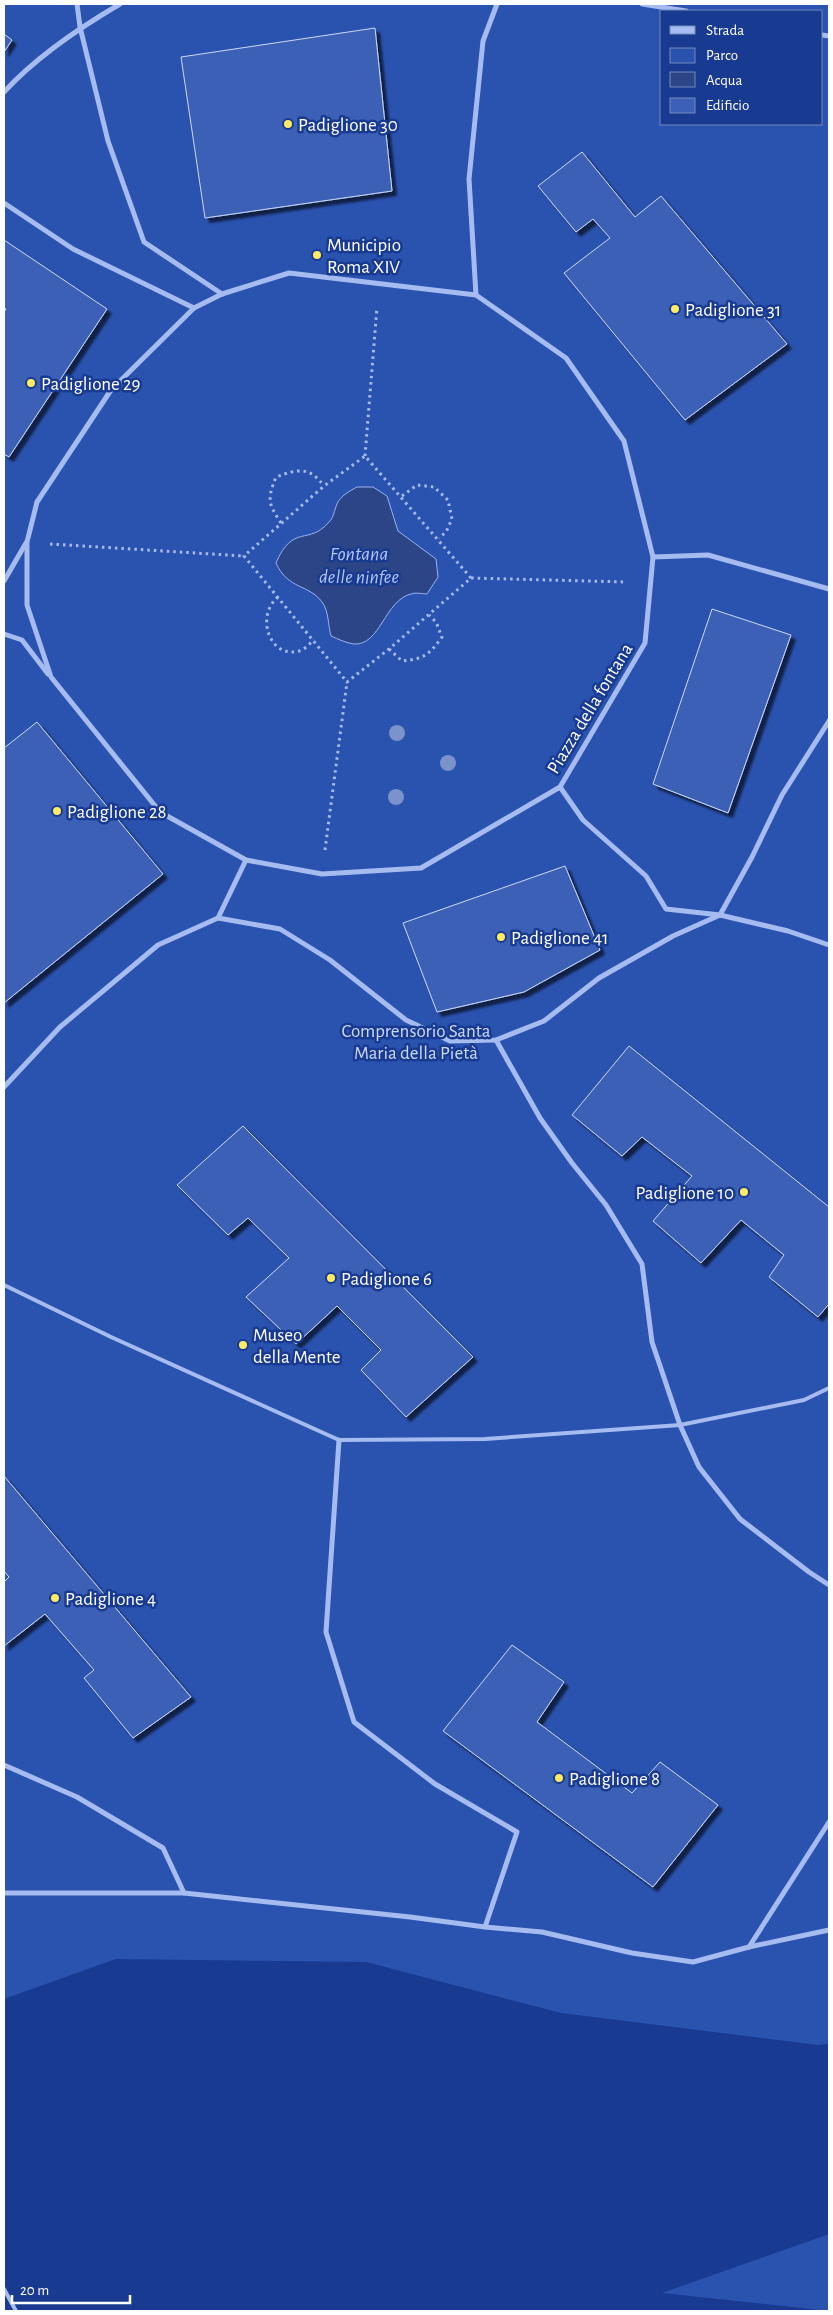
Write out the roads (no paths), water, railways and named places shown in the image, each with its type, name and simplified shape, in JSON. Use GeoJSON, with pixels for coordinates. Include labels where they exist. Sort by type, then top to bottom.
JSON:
{"type":"FeatureCollection","features":[{"type":"Feature","properties":{"kind":"street"},"geometry":{"type":"LineString","coordinates":[[77,4],[80,27],[108,141],[144,242],[222,294]]}},
{"type":"Feature","properties":{"kind":"street"},"geometry":{"type":"LineString","coordinates":[[4,92],[15,79],[80,27],[120,4]]}},
{"type":"Feature","properties":{"kind":"street"},"geometry":{"type":"LineString","coordinates":[[476,295],[469,179],[483,41],[497,4]]}},
{"type":"Feature","properties":{"kind":"street"},"geometry":{"type":"LineString","coordinates":[[642,4],[680,10]]}},
{"type":"Feature","properties":{"kind":"street"},"geometry":{"type":"LineString","coordinates":[[4,203],[73,249],[194,308]]}},
{"type":"Feature","properties":{"kind":"street","name":"Piazza della fontana"},"geometry":{"type":"LineString","coordinates":[[289,273],[476,295],[566,358],[624,441],[653,557],[645,643],[560,787],[420,868],[322,874],[246,860],[160,812],[51,677],[27,605],[27,542],[37,502],[111,390],[194,308],[222,294],[289,273]]}},
{"type":"Feature","properties":{"kind":"street"},"geometry":{"type":"LineString","coordinates":[[4,581],[27,542]]}},
{"type":"Feature","properties":{"kind":"street"},"geometry":{"type":"LineString","coordinates":[[653,557],[708,555],[829,589]]}},
{"type":"Feature","properties":{"kind":"street"},"geometry":{"type":"LineString","coordinates":[[4,634],[22,640],[51,677]]}},
{"type":"Feature","properties":{"kind":"street"},"geometry":{"type":"LineString","coordinates":[[4,1087],[60,1027],[158,945],[218,918],[280,929],[330,960],[406,1020],[450,1041],[496,1040],[544,1021],[599,978],[673,936],[720,915],[752,857],[782,795],[829,721]]}},
{"type":"Feature","properties":{"kind":"street"},"geometry":{"type":"LineString","coordinates":[[560,787],[583,820],[646,876],[666,909],[720,915],[788,931],[829,945]]}},
{"type":"Feature","properties":{"kind":"street"},"geometry":{"type":"LineString","coordinates":[[218,918],[246,860]]}},
{"type":"Feature","properties":{"kind":"street"},"geometry":{"type":"LineString","coordinates":[[496,1040],[540,1118],[572,1163],[606,1205],[642,1264],[652,1342],[680,1424],[699,1467],[740,1519],[808,1572],[829,1585]]}},
{"type":"Feature","properties":{"kind":"street"},"geometry":{"type":"LineString","coordinates":[[340,1440],[326,1632],[354,1722],[435,1784],[517,1832],[485,1927]]}},
{"type":"Feature","properties":{"kind":"street"},"geometry":{"type":"LineString","coordinates":[[4,1765],[77,1797],[163,1848],[184,1893]]}},
{"type":"Feature","properties":{"kind":"street"},"geometry":{"type":"LineString","coordinates":[[749,1947],[829,1822]]}},
{"type":"Feature","properties":{"kind":"street"},"geometry":{"type":"LineString","coordinates":[[4,1893],[184,1893],[542,1932],[632,1954],[692,1962],[749,1947],[829,1930]]}},
{"type":"Feature","properties":{"kind":"lane"},"geometry":{"type":"LineString","coordinates":[[4,1285],[111,1337],[340,1440],[485,1439],[680,1424],[804,1400],[829,1388]]}},
{"type":"Feature","properties":{"kind":"lane"},"geometry":{"type":"LineString","coordinates":[[4,2289],[16,2311]]}},
{"type":"Feature","properties":{"kind":"water","name":"Fontana delle ninfee"},"geometry":{"type":"Polygon","coordinates":[[[357,487],[373,487],[387,496],[398,531],[436,559],[438,577],[427,594],[413,593],[402,598],[388,613],[377,631],[370,638],[363,643],[354,644],[331,636],[327,614],[322,602],[311,592],[286,578],[276,563],[282,551],[289,543],[322,529],[332,518],[340,499],[357,487]]]}},
{"type":"Feature","properties":{"kind":"place","name":"Padiglione 30"},"geometry":{"type":"Point","coordinates":[288,124]}},
{"type":"Feature","properties":{"kind":"place","name":"Municipio Roma XIV"},"geometry":{"type":"Point","coordinates":[317,255]}},
{"type":"Feature","properties":{"kind":"place","name":"Padiglione 31"},"geometry":{"type":"Point","coordinates":[675,309]}},
{"type":"Feature","properties":{"kind":"place","name":"Padiglione 29"},"geometry":{"type":"Point","coordinates":[31,383]}},
{"type":"Feature","properties":{"kind":"place","name":"Padiglione 28"},"geometry":{"type":"Point","coordinates":[57,811]}},
{"type":"Feature","properties":{"kind":"place","name":"Padiglione 41"},"geometry":{"type":"Point","coordinates":[501,937]}},
{"type":"Feature","properties":{"kind":"place","name":"Padiglione 10"},"geometry":{"type":"Point","coordinates":[744,1192]}},
{"type":"Feature","properties":{"kind":"place","name":"Padiglione 6"},"geometry":{"type":"Point","coordinates":[331,1278]}},
{"type":"Feature","properties":{"kind":"place","name":"Museo della Mente"},"geometry":{"type":"Point","coordinates":[243,1345]}},
{"type":"Feature","properties":{"kind":"place","name":"Padiglione 4"},"geometry":{"type":"Point","coordinates":[55,1598]}},
{"type":"Feature","properties":{"kind":"place","name":"Padiglione 8"},"geometry":{"type":"Point","coordinates":[559,1778]}},
{"type":"Feature","properties":{"kind":"park label","name":"Comprensorio Santa Maria della Pietà"},"geometry":{"type":"Point","coordinates":[416,1041]}}]}
